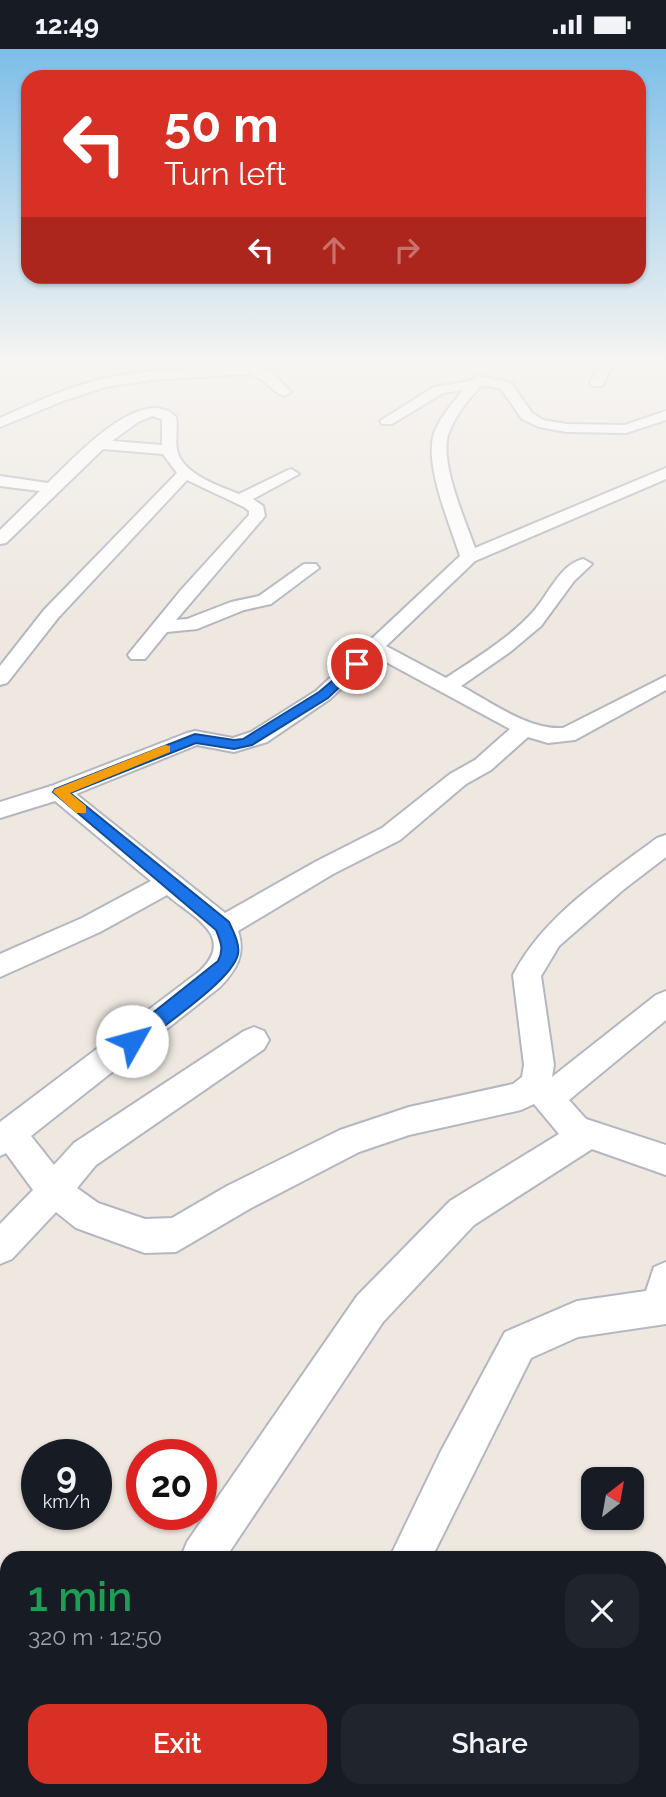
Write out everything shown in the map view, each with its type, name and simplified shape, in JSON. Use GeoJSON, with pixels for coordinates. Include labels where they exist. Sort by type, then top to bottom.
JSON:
{"type":"FeatureCollection","features":[{"type":"Feature","properties":{"kind":"street"},"geometry":{"type":"LineString","coordinates":[[0,539],[98,447]]}},
{"type":"Feature","properties":{"kind":"street"},"geometry":{"type":"LineString","coordinates":[[130,447],[169,450]]}},
{"type":"Feature","properties":{"kind":"street"},"geometry":{"type":"LineString","coordinates":[[138,655],[187,594],[257,516],[257,509],[184,474],[172,458],[168,447]]}},
{"type":"Feature","properties":{"kind":"street"},"geometry":{"type":"LineString","coordinates":[[441,447],[447,483],[469,557]]}},
{"type":"Feature","properties":{"kind":"street"},"geometry":{"type":"LineString","coordinates":[[0,810],[60,792],[195,738],[234,745],[259,737],[323,695],[469,557],[666,473]]}},
{"type":"Feature","properties":{"kind":"street"},"geometry":{"type":"LineString","coordinates":[[0,679],[51,614],[184,474]]}},
{"type":"Feature","properties":{"kind":"street"},"geometry":{"type":"LineString","coordinates":[[239,500],[290,474]]}},
{"type":"Feature","properties":{"kind":"street"},"geometry":{"type":"LineString","coordinates":[[0,481],[53,488]]}},
{"type":"Feature","properties":{"kind":"street"},"geometry":{"type":"LineString","coordinates":[[447,686],[494,656],[536,620],[559,586],[583,564]]}},
{"type":"Feature","properties":{"kind":"street"},"geometry":{"type":"LineString","coordinates":[[162,626],[183,627],[238,606],[258,603],[275,595],[310,568]]}},
{"type":"Feature","properties":{"kind":"street"},"geometry":{"type":"LineString","coordinates":[[374,648],[524,727],[548,736],[567,735],[666,682]]}},
{"type":"Feature","properties":{"kind":"street"},"geometry":{"type":"LineString","coordinates":[[223,927],[324,868],[391,834],[458,779],[505,747],[524,727]]}},
{"type":"Feature","properties":{"kind":"street"},"geometry":{"type":"LineString","coordinates":[[60,792],[223,927],[230,944],[230,954],[224,966],[210,979],[5,1137],[53,1190],[88,1216],[118,1228],[145,1236],[176,1235],[251,1190],[351,1140],[409,1121],[542,1092],[666,1003]]}},
{"type":"Feature","properties":{"kind":"street"},"geometry":{"type":"LineString","coordinates":[[582,1138],[542,1092],[527,975],[550,939],[614,883],[666,844]]}},
{"type":"Feature","properties":{"kind":"street"},"geometry":{"type":"LineString","coordinates":[[0,966],[92,925],[169,883]]}},
{"type":"Feature","properties":{"kind":"street"},"geometry":{"type":"LineString","coordinates":[[0,1247],[29,1219],[85,1154],[254,1040]]}},
{"type":"Feature","properties":{"kind":"street"},"geometry":{"type":"LineString","coordinates":[[206,1551],[370,1309],[462,1213],[587,1133],[666,1160]]}},
{"type":"Feature","properties":{"kind":"street"},"geometry":{"type":"LineString","coordinates":[[414,1551],[517,1345],[577,1319],[664,1297]]}},
{"type":"Feature","properties":{"kind":"slow traffic"},"geometry":{"type":"LineString","coordinates":[[81,810],[60,792],[165,749]]}},
{"type":"Feature","properties":{"kind":"route"},"geometry":{"type":"LineString","coordinates":[[132,1041],[224,966],[230,954],[230,944],[223,927],[60,792],[195,738],[234,745],[259,737],[323,695],[357,664]]}}]}
